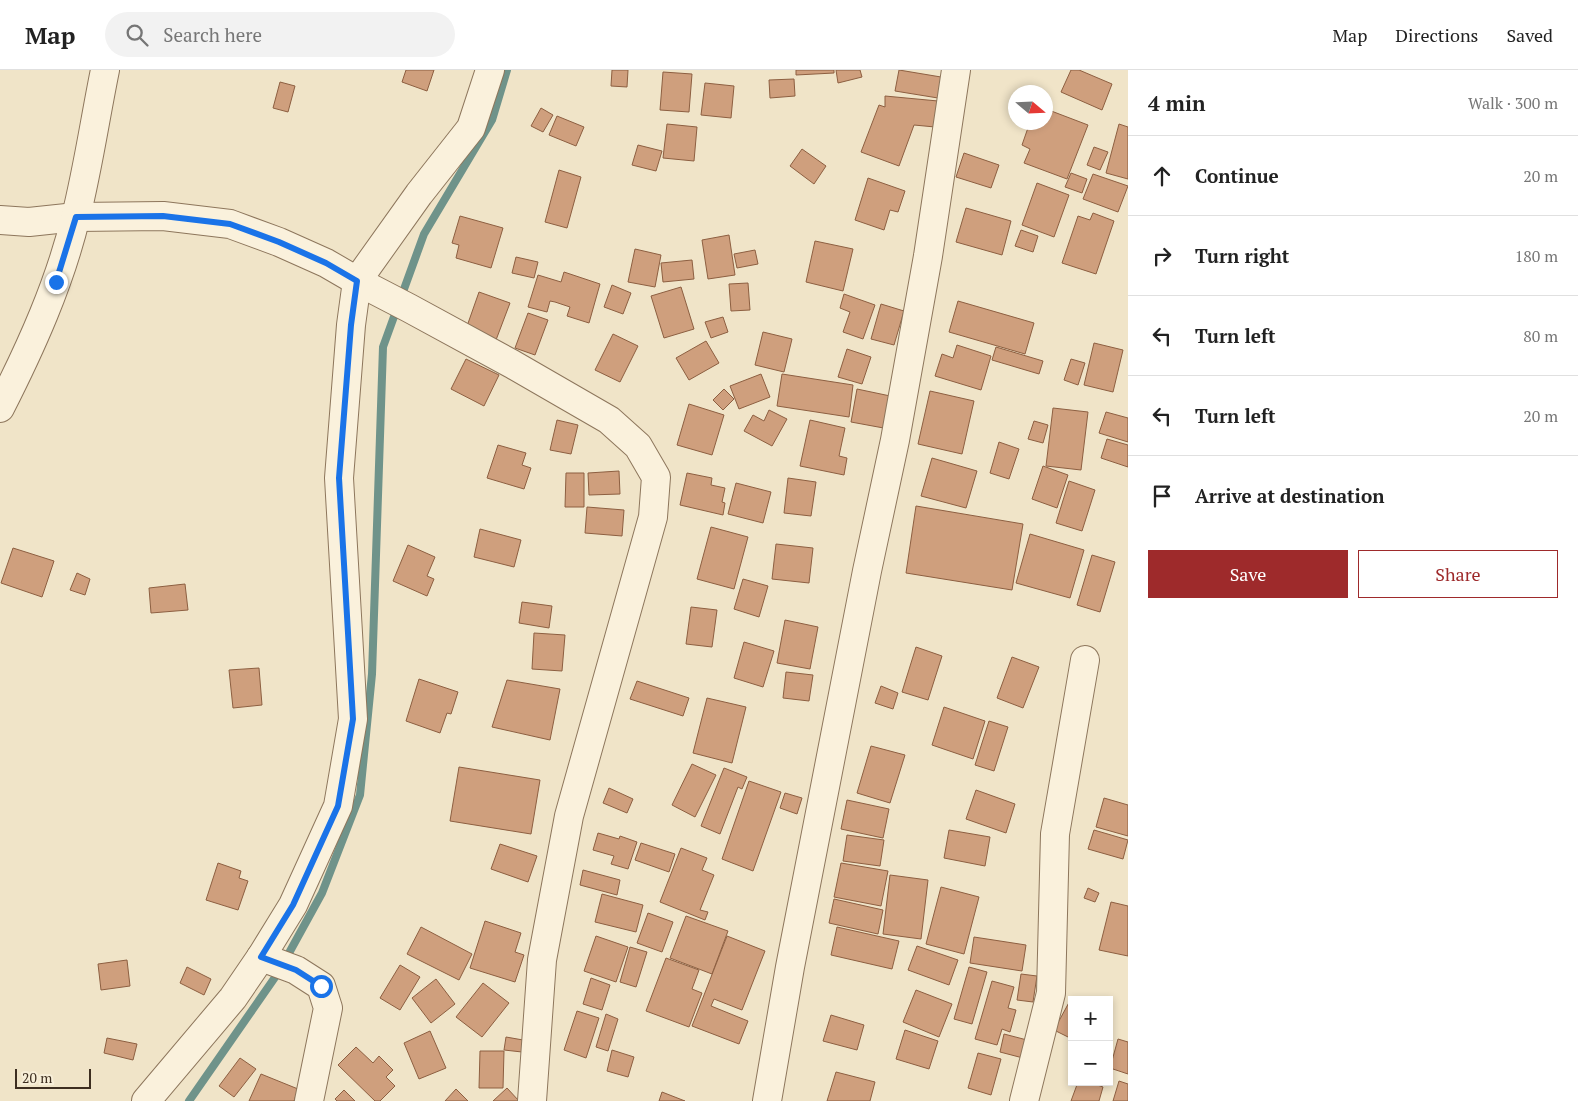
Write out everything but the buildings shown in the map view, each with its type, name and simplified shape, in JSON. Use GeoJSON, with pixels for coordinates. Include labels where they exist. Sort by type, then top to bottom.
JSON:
{"type":"FeatureCollection","features":[{"type":"Feature","properties":{"kind":"street"},"geometry":{"type":"LineString","coordinates":[[0,408],[25,358],[56,282],[76,217],[104,70]]}},
{"type":"Feature","properties":{"kind":"street"},"geometry":{"type":"LineString","coordinates":[[146,1101],[233,998],[261,957],[293,905],[338,806],[353,719],[339,478],[351,325],[357,281],[419,194],[470,128],[490,70]]}},
{"type":"Feature","properties":{"kind":"street"},"geometry":{"type":"LineString","coordinates":[[767,1101],[794,947],[866,571],[895,440],[928,256],[956,70]]}},
{"type":"Feature","properties":{"kind":"street"},"geometry":{"type":"LineString","coordinates":[[0,220],[29,222],[76,217],[163,216],[230,224],[279,242],[326,263],[409,308],[609,420],[638,446],[656,476],[654,517],[569,816],[542,960],[532,1101]]}},
{"type":"Feature","properties":{"kind":"street"},"geometry":{"type":"LineString","coordinates":[[1024,1101],[1051,993],[1055,834],[1086,660]]}},
{"type":"Feature","properties":{"kind":"street"},"geometry":{"type":"LineString","coordinates":[[261,957],[296,970],[321,986],[328,1008],[309,1101]]}},
{"type":"Feature","properties":{"kind":"waterway"},"geometry":{"type":"LineString","coordinates":[[189,1101],[278,973],[322,893],[360,795],[372,674],[383,347],[424,234],[492,120],[507,70]]}},
{"type":"Feature","properties":{"kind":"route"},"geometry":{"type":"LineString","coordinates":[[56,282],[76,217],[163,216],[230,224],[279,242],[326,263],[357,281],[351,325],[339,478],[353,719],[338,806],[293,905],[261,957],[296,970],[321,986]]}}]}
